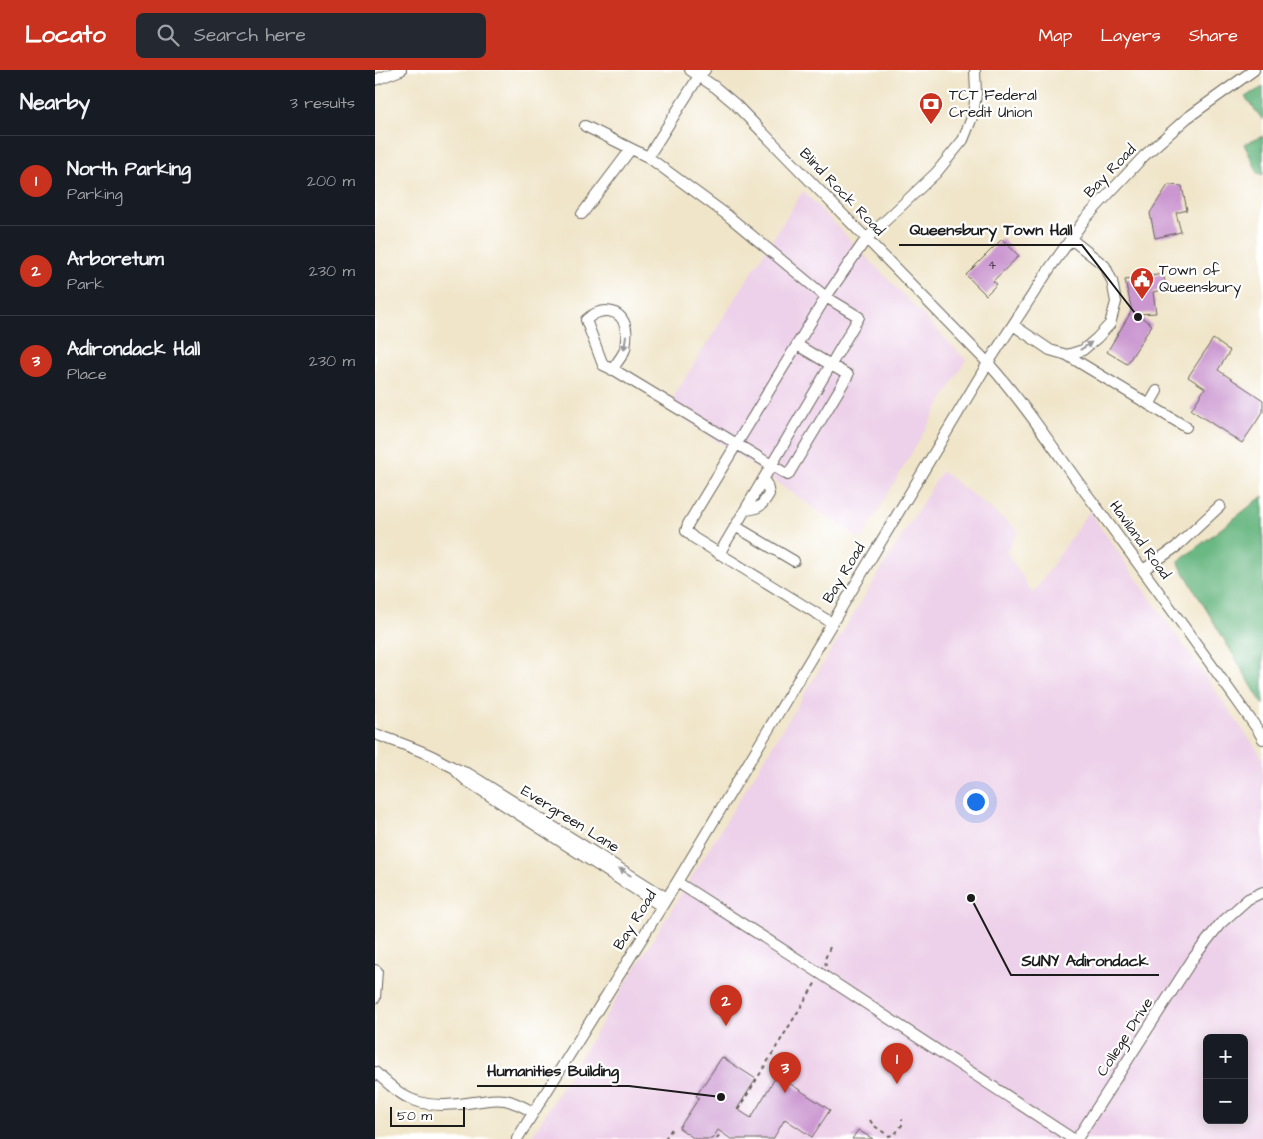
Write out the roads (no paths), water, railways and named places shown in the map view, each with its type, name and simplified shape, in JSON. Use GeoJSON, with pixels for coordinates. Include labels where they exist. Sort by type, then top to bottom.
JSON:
{"type":"FeatureCollection","features":[{"type":"Feature","properties":{"kind":"street"},"geometry":{"type":"LineString","coordinates":[[375,80],[401,70]]}},
{"type":"Feature","properties":{"kind":"street"},"geometry":{"type":"LineString","coordinates":[[832,623],[693,538],[685,531],[826,297],[867,239],[936,173],[963,140],[973,115],[976,94],[975,70]]}},
{"type":"Feature","properties":{"kind":"street","name":"Bay Road"},"geometry":{"type":"LineString","coordinates":[[517,1139],[677,882],[988,362],[1071,239],[1085,219],[1144,156],[1187,118],[1254,70]]}},
{"type":"Feature","properties":{"kind":"street"},"geometry":{"type":"LineString","coordinates":[[648,157],[698,72]]}},
{"type":"Feature","properties":{"kind":"street","name":"Blind Rock Road"},"geometry":{"type":"LineString","coordinates":[[698,72],[734,103],[988,362]]}},
{"type":"Feature","properties":{"kind":"street"},"geometry":{"type":"LineString","coordinates":[[585,126],[648,157],[727,215],[826,297],[859,318],[763,479],[769,494],[758,508],[745,510],[719,554]]}},
{"type":"Feature","properties":{"kind":"street"},"geometry":{"type":"LineString","coordinates":[[582,214],[631,149]]}},
{"type":"Feature","properties":{"kind":"street"},"geometry":{"type":"LineString","coordinates":[[1067,355],[1083,350],[1110,324],[1116,302],[1112,281],[1105,266],[1071,239]]}},
{"type":"Feature","properties":{"kind":"street"},"geometry":{"type":"LineString","coordinates":[[612,370],[625,347],[626,328],[623,321],[611,311],[597,312],[586,320],[603,365],[788,475],[848,374],[797,345]]}},
{"type":"Feature","properties":{"kind":"street"},"geometry":{"type":"LineString","coordinates":[[1013,326],[1050,350],[1067,355],[1186,427]]}},
{"type":"Feature","properties":{"kind":"street","name":"Haviland Road"},"geometry":{"type":"LineString","coordinates":[[988,362],[1026,408],[1253,722],[1263,739]]}},
{"type":"Feature","properties":{"kind":"street"},"geometry":{"type":"LineString","coordinates":[[1149,404],[1157,391]]}},
{"type":"Feature","properties":{"kind":"street"},"geometry":{"type":"LineString","coordinates":[[1143,570],[1176,547],[1220,506]]}},
{"type":"Feature","properties":{"kind":"street"},"geometry":{"type":"LineString","coordinates":[[735,526],[794,561]]}},
{"type":"Feature","properties":{"kind":"street","name":"Evergreen Lane"},"geometry":{"type":"LineString","coordinates":[[375,734],[433,757],[455,769],[467,781],[664,902]]}},
{"type":"Feature","properties":{"kind":"street"},"geometry":{"type":"LineString","coordinates":[[677,882],[1075,1139]]}},
{"type":"Feature","properties":{"kind":"street","name":"College Drive"},"geometry":{"type":"LineString","coordinates":[[1075,1139],[1194,957],[1220,924],[1248,899],[1263,892]]}},
{"type":"Feature","properties":{"kind":"street"},"geometry":{"type":"LineString","coordinates":[[375,970],[377,972],[375,998]]}},
{"type":"Feature","properties":{"kind":"street"},"geometry":{"type":"LineString","coordinates":[[375,1072],[397,1091],[414,1101],[426,1104],[473,1103],[489,1099],[504,1100],[533,1112]]}},
{"type":"Feature","properties":{"kind":"place","name":"TCT Federal Credit Union"},"geometry":{"type":"Point","coordinates":[931,125]}},
{"type":"Feature","properties":{"kind":"place","name":"Town of Queensbury"},"geometry":{"type":"Point","coordinates":[1142,300]}},
{"type":"Feature","properties":{"kind":"place","name":"Queensbury Town Hall"},"geometry":{"type":"Point","coordinates":[1138,317]}},
{"type":"Feature","properties":{"kind":"place","name":"SUNY Adirondack"},"geometry":{"type":"Point","coordinates":[971,898]}},
{"type":"Feature","properties":{"kind":"place","name":"Arboretum"},"geometry":{"type":"Point","coordinates":[726,1026]}},
{"type":"Feature","properties":{"kind":"place","name":"North Parking"},"geometry":{"type":"Point","coordinates":[897,1084]}},
{"type":"Feature","properties":{"kind":"place","name":"Adirondack Hall"},"geometry":{"type":"Point","coordinates":[785,1093]}},
{"type":"Feature","properties":{"kind":"place","name":"Humanities Building"},"geometry":{"type":"Point","coordinates":[721,1097]}}]}
